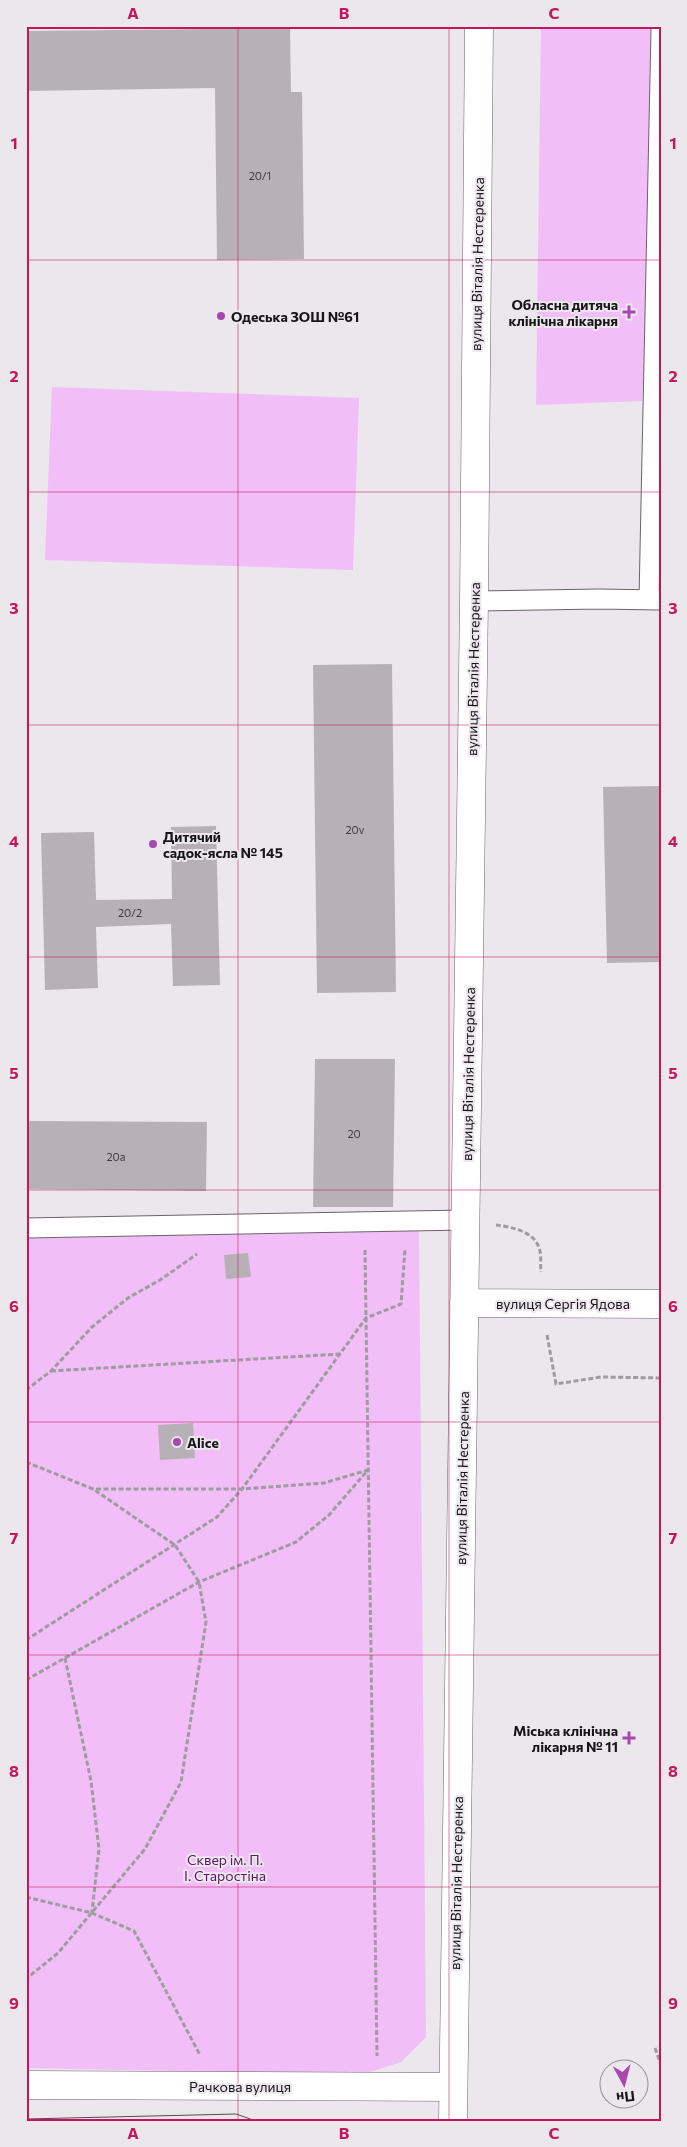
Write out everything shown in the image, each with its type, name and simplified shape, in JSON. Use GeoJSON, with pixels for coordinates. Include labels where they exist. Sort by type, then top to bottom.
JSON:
{"type":"FeatureCollection","features":[{"type":"Feature","properties":{"kind":"main road","name":"вулиця Віталія Нестеренка"},"geometry":{"type":"LineString","coordinates":[[453,2121],[474,601],[479,26]]}},
{"type":"Feature","properties":{"kind":"main road","name":"вулиця Сергія Ядова"},"geometry":{"type":"LineString","coordinates":[[464,1303],[661,1304]]}},
{"type":"Feature","properties":{"kind":"main road","name":"Рачкова вулиця"},"geometry":{"type":"LineString","coordinates":[[26,2085],[453,2087]]}},
{"type":"Feature","properties":{"kind":"lane"},"geometry":{"type":"LineString","coordinates":[[474,601],[655,600],[661,30]]}},
{"type":"Feature","properties":{"kind":"lane"},"geometry":{"type":"LineString","coordinates":[[26,1228],[466,1220]]}},
{"type":"Feature","properties":{"kind":"path"},"geometry":{"type":"LineString","coordinates":[[365,1221],[377,2087]]}},
{"type":"Feature","properties":{"kind":"path"},"geometry":{"type":"LineString","coordinates":[[26,1390],[51,1371],[92,1327],[128,1298],[160,1280],[235,1224]]}},
{"type":"Feature","properties":{"kind":"path"},"geometry":{"type":"LineString","coordinates":[[26,1640],[217,1518],[242,1489],[366,1318]]}},
{"type":"Feature","properties":{"kind":"path"},"geometry":{"type":"LineString","coordinates":[[51,1371],[340,1354]]}},
{"type":"Feature","properties":{"kind":"path"},"geometry":{"type":"LineString","coordinates":[[556,1384],[601,1377],[661,1378]]}},
{"type":"Feature","properties":{"kind":"path"},"geometry":{"type":"LineString","coordinates":[[26,1462],[93,1489],[175,1545],[199,1582],[206,1622],[182,1782],[145,1849],[58,1953],[26,1979]]}},
{"type":"Feature","properties":{"kind":"path"},"geometry":{"type":"LineString","coordinates":[[93,1489],[242,1489],[324,1483],[368,1470]]}},
{"type":"Feature","properties":{"kind":"path"},"geometry":{"type":"LineString","coordinates":[[26,1680],[199,1582],[296,1542],[329,1515],[368,1470]]}},
{"type":"Feature","properties":{"kind":"path"},"geometry":{"type":"LineString","coordinates":[[65,1658],[91,1781],[98,1849],[92,1912]]}},
{"type":"Feature","properties":{"kind":"path"},"geometry":{"type":"LineString","coordinates":[[26,1897],[92,1912],[134,1931],[217,2086]]}},
{"type":"Feature","properties":{"kind":"path"},"geometry":{"type":"LineString","coordinates":[[655,2048],[661,2065]]}},
{"type":"Feature","properties":{"kind":"green space"},"geometry":{"type":"Polygon","coordinates":[[[541,26],[661,26],[661,117],[642,401],[536,405],[541,26]]]}},
{"type":"Feature","properties":{"kind":"green space"},"geometry":{"type":"Polygon","coordinates":[[[52,387],[359,398],[353,570],[45,560],[52,387]]]}},
{"type":"Feature","properties":{"kind":"green space","name":"Сквер ім. П. І. Старостіна"},"geometry":{"type":"Polygon","coordinates":[[[419,1229],[426,2037],[401,2062],[361,2075],[26,2068],[26,1236],[419,1229]]]}},
{"type":"Feature","properties":{"kind":"building"},"geometry":{"type":"Polygon","coordinates":[[[290,28],[291,92],[302,92],[304,259],[217,260],[215,88],[26,91],[26,31],[290,28]]]}},
{"type":"Feature","properties":{"kind":"building"},"geometry":{"type":"Polygon","coordinates":[[[392,664],[396,992],[317,993],[313,665],[392,664]]]}},
{"type":"Feature","properties":{"kind":"building"},"geometry":{"type":"Polygon","coordinates":[[[661,786],[661,962],[607,963],[603,787],[661,786]]]}},
{"type":"Feature","properties":{"kind":"building"},"geometry":{"type":"Polygon","coordinates":[[[216,826],[220,985],[173,986],[171,924],[96,927],[98,988],[45,990],[41,833],[94,832],[96,900],[172,899],[171,827],[216,826]]]}},
{"type":"Feature","properties":{"kind":"building"},"geometry":{"type":"Polygon","coordinates":[[[315,1059],[395,1059],[393,1207],[313,1207],[315,1059]]]}},
{"type":"Feature","properties":{"kind":"building"},"geometry":{"type":"Polygon","coordinates":[[[26,1121],[207,1122],[206,1191],[26,1189],[26,1121]]]}},
{"type":"Feature","properties":{"kind":"building"},"geometry":{"type":"Polygon","coordinates":[[[248,1253],[251,1277],[226,1279],[224,1255],[248,1253]]]}},
{"type":"Feature","properties":{"kind":"building","name":"Alice"},"geometry":{"type":"Polygon","coordinates":[[[193,1423],[195,1458],[160,1460],[158,1425],[193,1423]]]}},
{"type":"Feature","properties":{"kind":"tram line"},"geometry":{"type":"LineString","coordinates":[[26,2119],[236,2114],[256,2121]]}},
{"type":"Feature","properties":{"kind":"place","name":"Обласна дитяча клінічна лікарня"},"geometry":{"type":"Point","coordinates":[629,312]}},
{"type":"Feature","properties":{"kind":"place","name":"Одеська ЗОШ №61"},"geometry":{"type":"Point","coordinates":[221,316]}},
{"type":"Feature","properties":{"kind":"place","name":"Дитячий садок-ясла № 145"},"geometry":{"type":"Point","coordinates":[153,844]}},
{"type":"Feature","properties":{"kind":"place","name":"Alice"},"geometry":{"type":"Point","coordinates":[177,1442]}},
{"type":"Feature","properties":{"kind":"place","name":"Міська клінічна лікарня № 11"},"geometry":{"type":"Point","coordinates":[629,1738]}}]}
